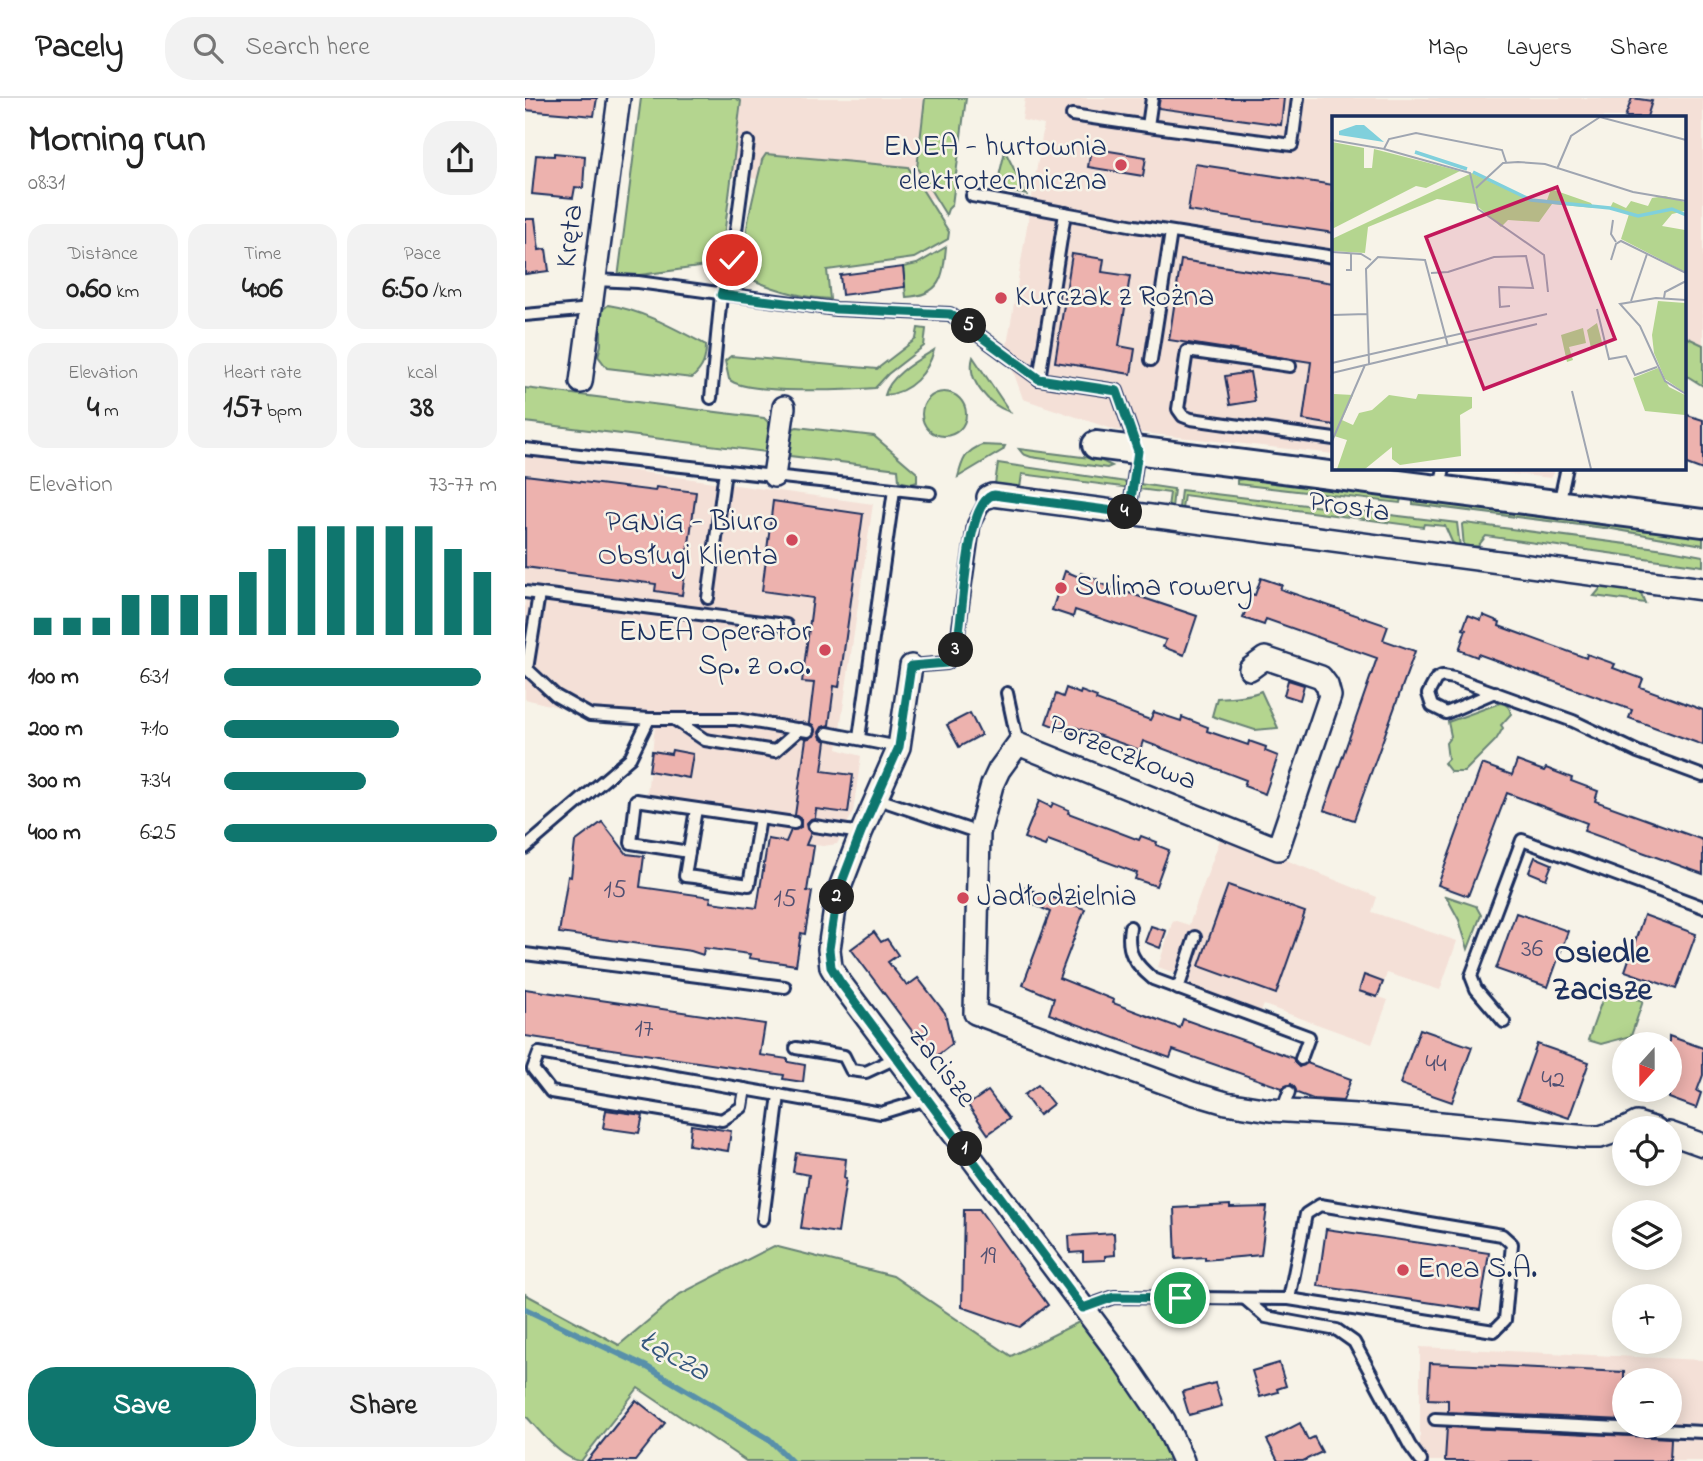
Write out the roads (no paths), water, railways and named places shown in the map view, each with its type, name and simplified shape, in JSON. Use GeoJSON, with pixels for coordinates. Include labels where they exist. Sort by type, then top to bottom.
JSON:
{"type":"FeatureCollection","features":[{"type":"Feature","properties":{"kind":"street","name":"Kręta"},"geometry":{"type":"LineString","coordinates":[[581,382],[619,98]]}},
{"type":"Feature","properties":{"kind":"street"},"geometry":{"type":"LineString","coordinates":[[773,477],[784,407]]}},
{"type":"Feature","properties":{"kind":"street","name":"Prosta"},"geometry":{"type":"LineString","coordinates":[[1097,445],[1332,468]]}},
{"type":"Feature","properties":{"kind":"street","name":"Prosta"},"geometry":{"type":"LineString","coordinates":[[1341,469],[1442,478],[1559,505],[1703,523]]}},
{"type":"Feature","properties":{"kind":"street","name":"Prosta"},"geometry":{"type":"LineString","coordinates":[[988,498],[992,495],[1000,496],[1703,589]]}},
{"type":"Feature","properties":{"kind":"street","name":"Porzeczkowa"},"geometry":{"type":"LineString","coordinates":[[1250,669],[1265,658],[1321,677],[1330,696],[1278,849],[1018,744],[999,770],[992,785],[979,833],[975,1013],[1226,1103],[1285,1101],[1356,1115],[1588,1137],[1612,1133]]}},
{"type":"Feature","properties":{"kind":"street","name":"Zacisze"},"geometry":{"type":"LineString","coordinates":[[911,666],[899,747],[861,832],[837,895],[829,949],[831,967],[1128,1367],[1164,1420],[1183,1461]]}},
{"type":"Feature","properties":{"kind":"street"},"geometry":{"type":"LineString","coordinates":[[1682,1138],[1703,1146]]}},
{"type":"Feature","properties":{"kind":"lane"},"geometry":{"type":"LineString","coordinates":[[1148,125],[1152,98]]}},
{"type":"Feature","properties":{"kind":"lane"},"geometry":{"type":"LineString","coordinates":[[1072,115],[1291,145],[1298,98]]}},
{"type":"Feature","properties":{"kind":"lane"},"geometry":{"type":"LineString","coordinates":[[711,398],[721,295],[732,260],[748,142]]}},
{"type":"Feature","properties":{"kind":"lane"},"geometry":{"type":"LineString","coordinates":[[972,197],[1332,257]]}},
{"type":"Feature","properties":{"kind":"lane"},"geometry":{"type":"LineString","coordinates":[[1039,379],[1065,213]]}},
{"type":"Feature","properties":{"kind":"lane"},"geometry":{"type":"LineString","coordinates":[[1151,360],[1171,232]]}},
{"type":"Feature","properties":{"kind":"lane"},"geometry":{"type":"LineString","coordinates":[[595,280],[638,282],[836,309],[950,314],[1039,379],[1117,391],[1138,451],[1129,513]]}},
{"type":"Feature","properties":{"kind":"lane"},"geometry":{"type":"LineString","coordinates":[[525,315],[591,309]]}},
{"type":"Feature","properties":{"kind":"lane"},"geometry":{"type":"LineString","coordinates":[[1290,366],[1187,351],[1178,409],[1183,416],[1191,419],[1332,439]]}},
{"type":"Feature","properties":{"kind":"lane"},"geometry":{"type":"LineString","coordinates":[[525,449],[930,493]]}},
{"type":"Feature","properties":{"kind":"lane"},"geometry":{"type":"LineString","coordinates":[[1559,505],[1567,469]]}},
{"type":"Feature","properties":{"kind":"lane"},"geometry":{"type":"LineString","coordinates":[[708,598],[725,471]]}},
{"type":"Feature","properties":{"kind":"lane"},"geometry":{"type":"LineString","coordinates":[[859,738],[894,490]]}},
{"type":"Feature","properties":{"kind":"lane"},"geometry":{"type":"LineString","coordinates":[[911,666],[947,663],[955,655],[974,523],[988,498]]}},
{"type":"Feature","properties":{"kind":"lane"},"geometry":{"type":"LineString","coordinates":[[525,592],[786,625]]}},
{"type":"Feature","properties":{"kind":"lane"},"geometry":{"type":"LineString","coordinates":[[539,594],[527,669],[556,696],[590,715],[649,719],[674,719],[736,719],[804,730],[775,751],[705,740],[674,719]]}},
{"type":"Feature","properties":{"kind":"lane"},"geometry":{"type":"LineString","coordinates":[[1495,692],[1446,713],[1432,706],[1428,694],[1432,682],[1442,676],[1454,678],[1495,692],[1573,721],[1638,752],[1703,776]]}},
{"type":"Feature","properties":{"kind":"lane"},"geometry":{"type":"LineString","coordinates":[[1007,693],[1018,744]]}},
{"type":"Feature","properties":{"kind":"lane"},"geometry":{"type":"LineString","coordinates":[[525,848],[630,758],[649,719]]}},
{"type":"Feature","properties":{"kind":"lane"},"geometry":{"type":"LineString","coordinates":[[827,733],[899,747]]}},
{"type":"Feature","properties":{"kind":"lane"},"geometry":{"type":"LineString","coordinates":[[878,799],[979,833]]}},
{"type":"Feature","properties":{"kind":"lane"},"geometry":{"type":"LineString","coordinates":[[689,852],[631,843],[636,800],[794,823]]}},
{"type":"Feature","properties":{"kind":"lane"},"geometry":{"type":"LineString","coordinates":[[696,809],[685,876],[749,885],[760,818]]}},
{"type":"Feature","properties":{"kind":"lane"},"geometry":{"type":"LineString","coordinates":[[814,826],[861,832]]}},
{"type":"Feature","properties":{"kind":"lane"},"geometry":{"type":"LineString","coordinates":[[1504,1022],[1476,989],[1471,976],[1522,840],[1703,907]]}},
{"type":"Feature","properties":{"kind":"lane"},"geometry":{"type":"LineString","coordinates":[[1130,927],[1127,944],[1139,968],[1153,979],[1309,1037],[1301,1059]]}},
{"type":"Feature","properties":{"kind":"lane"},"geometry":{"type":"LineString","coordinates":[[1178,989],[1195,937]]}},
{"type":"Feature","properties":{"kind":"lane"},"geometry":{"type":"LineString","coordinates":[[525,954],[785,987]]}},
{"type":"Feature","properties":{"kind":"lane"},"geometry":{"type":"LineString","coordinates":[[796,1048],[844,1056],[851,1070],[866,1072],[896,1058]]}},
{"type":"Feature","properties":{"kind":"lane"},"geometry":{"type":"LineString","coordinates":[[745,1089],[742,1107],[722,1120],[551,1091],[533,1069],[539,1053],[745,1089],[881,1113],[927,1099]]}},
{"type":"Feature","properties":{"kind":"lane"},"geometry":{"type":"LineString","coordinates":[[762,1219],[779,1095]]}},
{"type":"Feature","properties":{"kind":"lane"},"geometry":{"type":"LineString","coordinates":[[1083,1308],[1114,1297],[1289,1299],[1494,1331],[1505,1320],[1512,1244],[1502,1235],[1320,1205],[1306,1214],[1289,1299]]}},
{"type":"Feature","properties":{"kind":"lane"},"geometry":{"type":"LineString","coordinates":[[1245,1299],[1266,1317],[1337,1330],[1354,1342],[1410,1446],[1421,1461]]}},
{"type":"Feature","properties":{"kind":"lane"},"geometry":{"type":"LineString","coordinates":[[1435,1419],[1703,1432]]}},
{"type":"Feature","properties":{"kind":"waterway","name":"Łącza"},"geometry":{"type":"LineString","coordinates":[[525,1309],[647,1367],[769,1439],[791,1461]]}},
{"type":"Feature","properties":{"kind":"place","name":"ENEA - hurtownia elektrotechniczna"},"geometry":{"type":"Point","coordinates":[1121,165]}},
{"type":"Feature","properties":{"kind":"place","name":"Kurczak z Rożna"},"geometry":{"type":"Point","coordinates":[1001,298]}},
{"type":"Feature","properties":{"kind":"place","name":"PGNiG - Biuro Obsługi Klienta"},"geometry":{"type":"Point","coordinates":[792,540]}},
{"type":"Feature","properties":{"kind":"place","name":"Sulima rowery"},"geometry":{"type":"Point","coordinates":[1061,588]}},
{"type":"Feature","properties":{"kind":"place","name":"ENEA Operator Sp. z o.o."},"geometry":{"type":"Point","coordinates":[825,650]}},
{"type":"Feature","properties":{"kind":"place","name":"Jadłodzielnia"},"geometry":{"type":"Point","coordinates":[963,898]}},
{"type":"Feature","properties":{"kind":"place","name":"Enea S.A."},"geometry":{"type":"Point","coordinates":[1403,1270]}},
{"type":"Feature","properties":{"kind":"district","name":"Osiedle Zacisze"},"geometry":{"type":"Point","coordinates":[1602,972]}}]}
